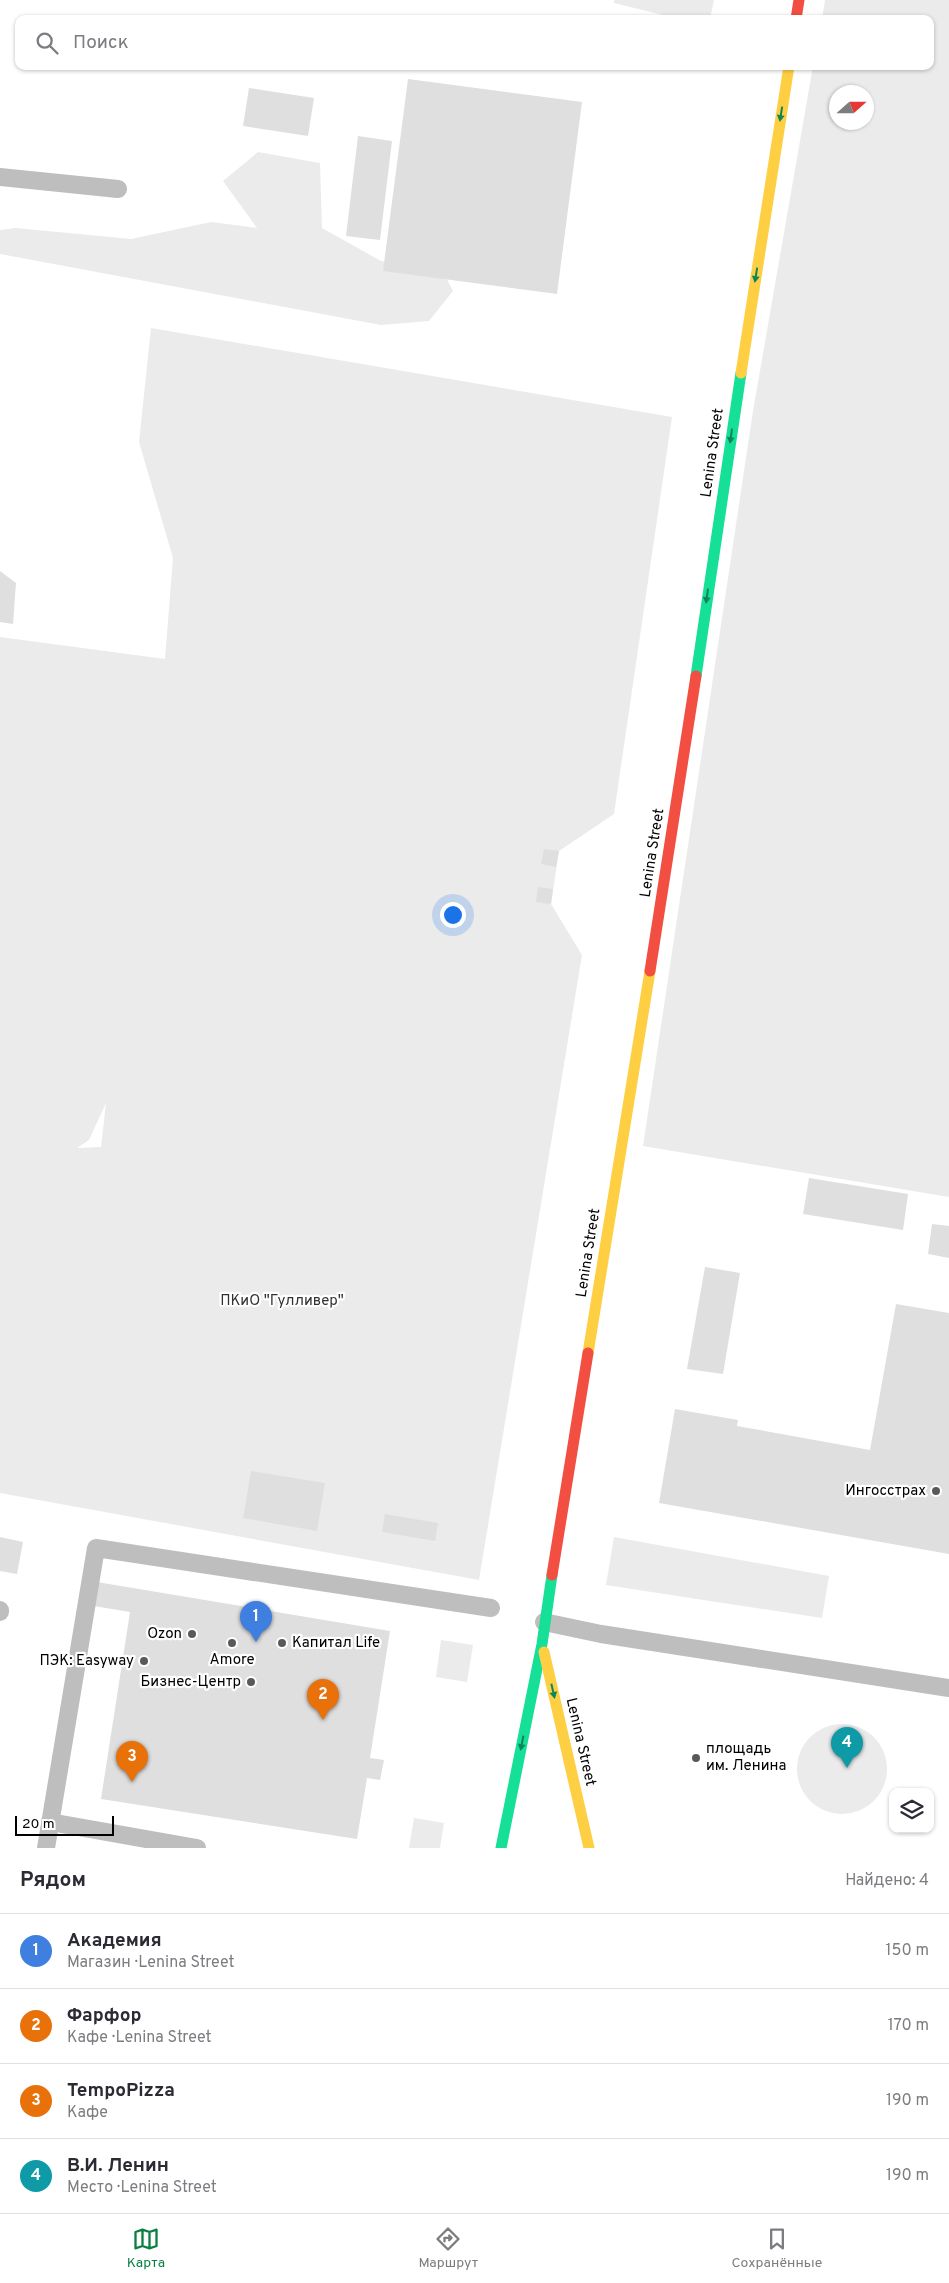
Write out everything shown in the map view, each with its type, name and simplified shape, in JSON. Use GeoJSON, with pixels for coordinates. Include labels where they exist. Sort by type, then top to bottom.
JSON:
{"type":"FeatureCollection","features":[{"type":"Feature","properties":{"kind":"main road"},"geometry":{"type":"LineString","coordinates":[[797,15],[799,0]]}},
{"type":"Feature","properties":{"kind":"main road","name":"Lenina Street"},"geometry":{"type":"LineString","coordinates":[[501,1848],[542,1644],[544,1622],[673,828],[787,70]]}},
{"type":"Feature","properties":{"kind":"main road","name":"Lenina Street"},"geometry":{"type":"LineString","coordinates":[[542,1644],[589,1848]]}},
{"type":"Feature","properties":{"kind":"lane"},"geometry":{"type":"LineString","coordinates":[[0,177],[118,190]]}},
{"type":"Feature","properties":{"kind":"lane"},"geometry":{"type":"LineString","coordinates":[[46,1848],[96,1548],[491,1608]]}},
{"type":"Feature","properties":{"kind":"lane"},"geometry":{"type":"LineString","coordinates":[[544,1622],[601,1634],[949,1688]]}},
{"type":"Feature","properties":{"kind":"lane"},"geometry":{"type":"LineString","coordinates":[[50,1822],[197,1848]]}},
{"type":"Feature","properties":{"kind":"green space"},"geometry":{"type":"Polygon","coordinates":[[[614,0],[714,0],[711,15],[663,15],[614,3],[614,0]]]}},
{"type":"Feature","properties":{"kind":"green space"},"geometry":{"type":"Polygon","coordinates":[[[825,0],[949,0],[949,1197],[643,1146],[753,411],[812,70],[934,70],[934,15],[823,15],[825,0]]]}},
{"type":"Feature","properties":{"kind":"green space"},"geometry":{"type":"Polygon","coordinates":[[[258,152],[320,163],[322,228],[381,261],[441,268],[453,291],[429,321],[381,325],[0,254],[0,230],[16,228],[131,239],[211,222],[257,228],[223,181],[258,152]]]}},
{"type":"Feature","properties":{"kind":"green space","name":"ПКиО \"Гулливер\""},"geometry":{"type":"Polygon","coordinates":[[[151,328],[672,417],[614,814],[559,851],[551,904],[582,955],[479,1580],[0,1493],[0,637],[165,659],[173,558],[139,442],[151,328]],[[106,1103],[89,1140],[77,1148],[101,1147],[106,1103]]]}},
{"type":"Feature","properties":{"kind":"green space"},"geometry":{"type":"Polygon","coordinates":[[[614,1537],[829,1576],[822,1618],[606,1585],[614,1537]]]}},
{"type":"Feature","properties":{"kind":"green space"},"geometry":{"type":"Polygon","coordinates":[[[441,1640],[473,1645],[467,1682],[436,1677],[441,1640]]]}},
{"type":"Feature","properties":{"kind":"green space"},"geometry":{"type":"Polygon","coordinates":[[[842,1724],[859,1727],[874,1737],[884,1752],[887,1769],[884,1786],[874,1801],[859,1811],[842,1814],[825,1811],[810,1801],[800,1786],[797,1769],[800,1752],[810,1737],[825,1727],[842,1724]]]}},
{"type":"Feature","properties":{"kind":"green space"},"geometry":{"type":"Polygon","coordinates":[[[414,1818],[444,1823],[440,1848],[409,1848],[414,1818]]]}},
{"type":"Feature","properties":{"kind":"building"},"geometry":{"type":"Polygon","coordinates":[[[408,79],[582,102],[557,294],[383,271],[408,79]]]}},
{"type":"Feature","properties":{"kind":"building"},"geometry":{"type":"Polygon","coordinates":[[[249,88],[314,98],[308,136],[243,126],[249,88]]]}},
{"type":"Feature","properties":{"kind":"building"},"geometry":{"type":"Polygon","coordinates":[[[358,136],[392,141],[380,240],[346,236],[358,136]]]}},
{"type":"Feature","properties":{"kind":"building"},"geometry":{"type":"Polygon","coordinates":[[[0,571],[16,583],[13,624],[0,622],[0,571]]]}},
{"type":"Feature","properties":{"kind":"building"},"geometry":{"type":"Polygon","coordinates":[[[544,849],[559,851],[556,867],[541,864],[544,849]]]}},
{"type":"Feature","properties":{"kind":"building"},"geometry":{"type":"Polygon","coordinates":[[[538,887],[553,889],[551,904],[536,902],[538,887]]]}},
{"type":"Feature","properties":{"kind":"building"},"geometry":{"type":"Polygon","coordinates":[[[809,1178],[908,1194],[903,1230],[803,1214],[809,1178]]]}},
{"type":"Feature","properties":{"kind":"building"},"geometry":{"type":"Polygon","coordinates":[[[932,1224],[949,1226],[949,1258],[928,1254],[932,1224]]]}},
{"type":"Feature","properties":{"kind":"building"},"geometry":{"type":"Polygon","coordinates":[[[705,1267],[740,1273],[723,1374],[687,1369],[705,1267]]]}},
{"type":"Feature","properties":{"kind":"building"},"geometry":{"type":"Polygon","coordinates":[[[896,1304],[949,1313],[949,1554],[659,1503],[675,1409],[738,1420],[737,1426],[870,1450],[896,1304]]]}},
{"type":"Feature","properties":{"kind":"building"},"geometry":{"type":"Polygon","coordinates":[[[251,1471],[325,1483],[317,1531],[243,1518],[251,1471]]]}},
{"type":"Feature","properties":{"kind":"building"},"geometry":{"type":"Polygon","coordinates":[[[385,1514],[438,1523],[435,1541],[382,1532],[385,1514]]]}},
{"type":"Feature","properties":{"kind":"building"},"geometry":{"type":"Polygon","coordinates":[[[0,1537],[23,1542],[17,1574],[0,1571],[0,1537]]]}},
{"type":"Feature","properties":{"kind":"building","name":"Бизнес-Центр"},"geometry":{"type":"Polygon","coordinates":[[[97,1582],[390,1631],[370,1758],[384,1760],[380,1780],[367,1778],[357,1839],[101,1799],[130,1612],[94,1606],[97,1582]]]}},
{"type":"Feature","properties":{"kind":"traffic: fast"},"geometry":{"type":"LineString","coordinates":[[696,676],[741,373]]}},
{"type":"Feature","properties":{"kind":"traffic: fast"},"geometry":{"type":"LineString","coordinates":[[501,1848],[542,1644],[552,1575]]}},
{"type":"Feature","properties":{"kind":"traffic: slow"},"geometry":{"type":"LineString","coordinates":[[741,373],[788,70]]}},
{"type":"Feature","properties":{"kind":"traffic: slow"},"geometry":{"type":"LineString","coordinates":[[588,1353],[650,971]]}},
{"type":"Feature","properties":{"kind":"traffic: slow"},"geometry":{"type":"LineString","coordinates":[[544,1652],[589,1848]]}},
{"type":"Feature","properties":{"kind":"traffic: jam"},"geometry":{"type":"LineString","coordinates":[[797,15],[799,0]]}},
{"type":"Feature","properties":{"kind":"traffic: jam"},"geometry":{"type":"LineString","coordinates":[[650,971],[696,676]]}},
{"type":"Feature","properties":{"kind":"traffic: jam"},"geometry":{"type":"LineString","coordinates":[[552,1575],[588,1353]]}},
{"type":"Feature","properties":{"kind":"place","name":"Ингосстрах"},"geometry":{"type":"Point","coordinates":[936,1491]}},
{"type":"Feature","properties":{"kind":"place","name":"Ozon"},"geometry":{"type":"Point","coordinates":[192,1634]}},
{"type":"Feature","properties":{"kind":"place","name":"Академия"},"geometry":{"type":"Point","coordinates":[256,1642]}},
{"type":"Feature","properties":{"kind":"place","name":"Amore"},"geometry":{"type":"Point","coordinates":[232,1643]}},
{"type":"Feature","properties":{"kind":"place","name":"Капитал Life"},"geometry":{"type":"Point","coordinates":[282,1643]}},
{"type":"Feature","properties":{"kind":"place","name":"ПЭК: Easyway"},"geometry":{"type":"Point","coordinates":[144,1661]}},
{"type":"Feature","properties":{"kind":"place","name":"Бизнес-Центр"},"geometry":{"type":"Point","coordinates":[251,1682]}},
{"type":"Feature","properties":{"kind":"place","name":"Фарфор"},"geometry":{"type":"Point","coordinates":[323,1720]}},
{"type":"Feature","properties":{"kind":"place","name":"площадь им. Ленина"},"geometry":{"type":"Point","coordinates":[696,1758]}},
{"type":"Feature","properties":{"kind":"place","name":"В.И. Ленин"},"geometry":{"type":"Point","coordinates":[847,1768]}},
{"type":"Feature","properties":{"kind":"place","name":"TempoPizza"},"geometry":{"type":"Point","coordinates":[132,1782]}}]}
